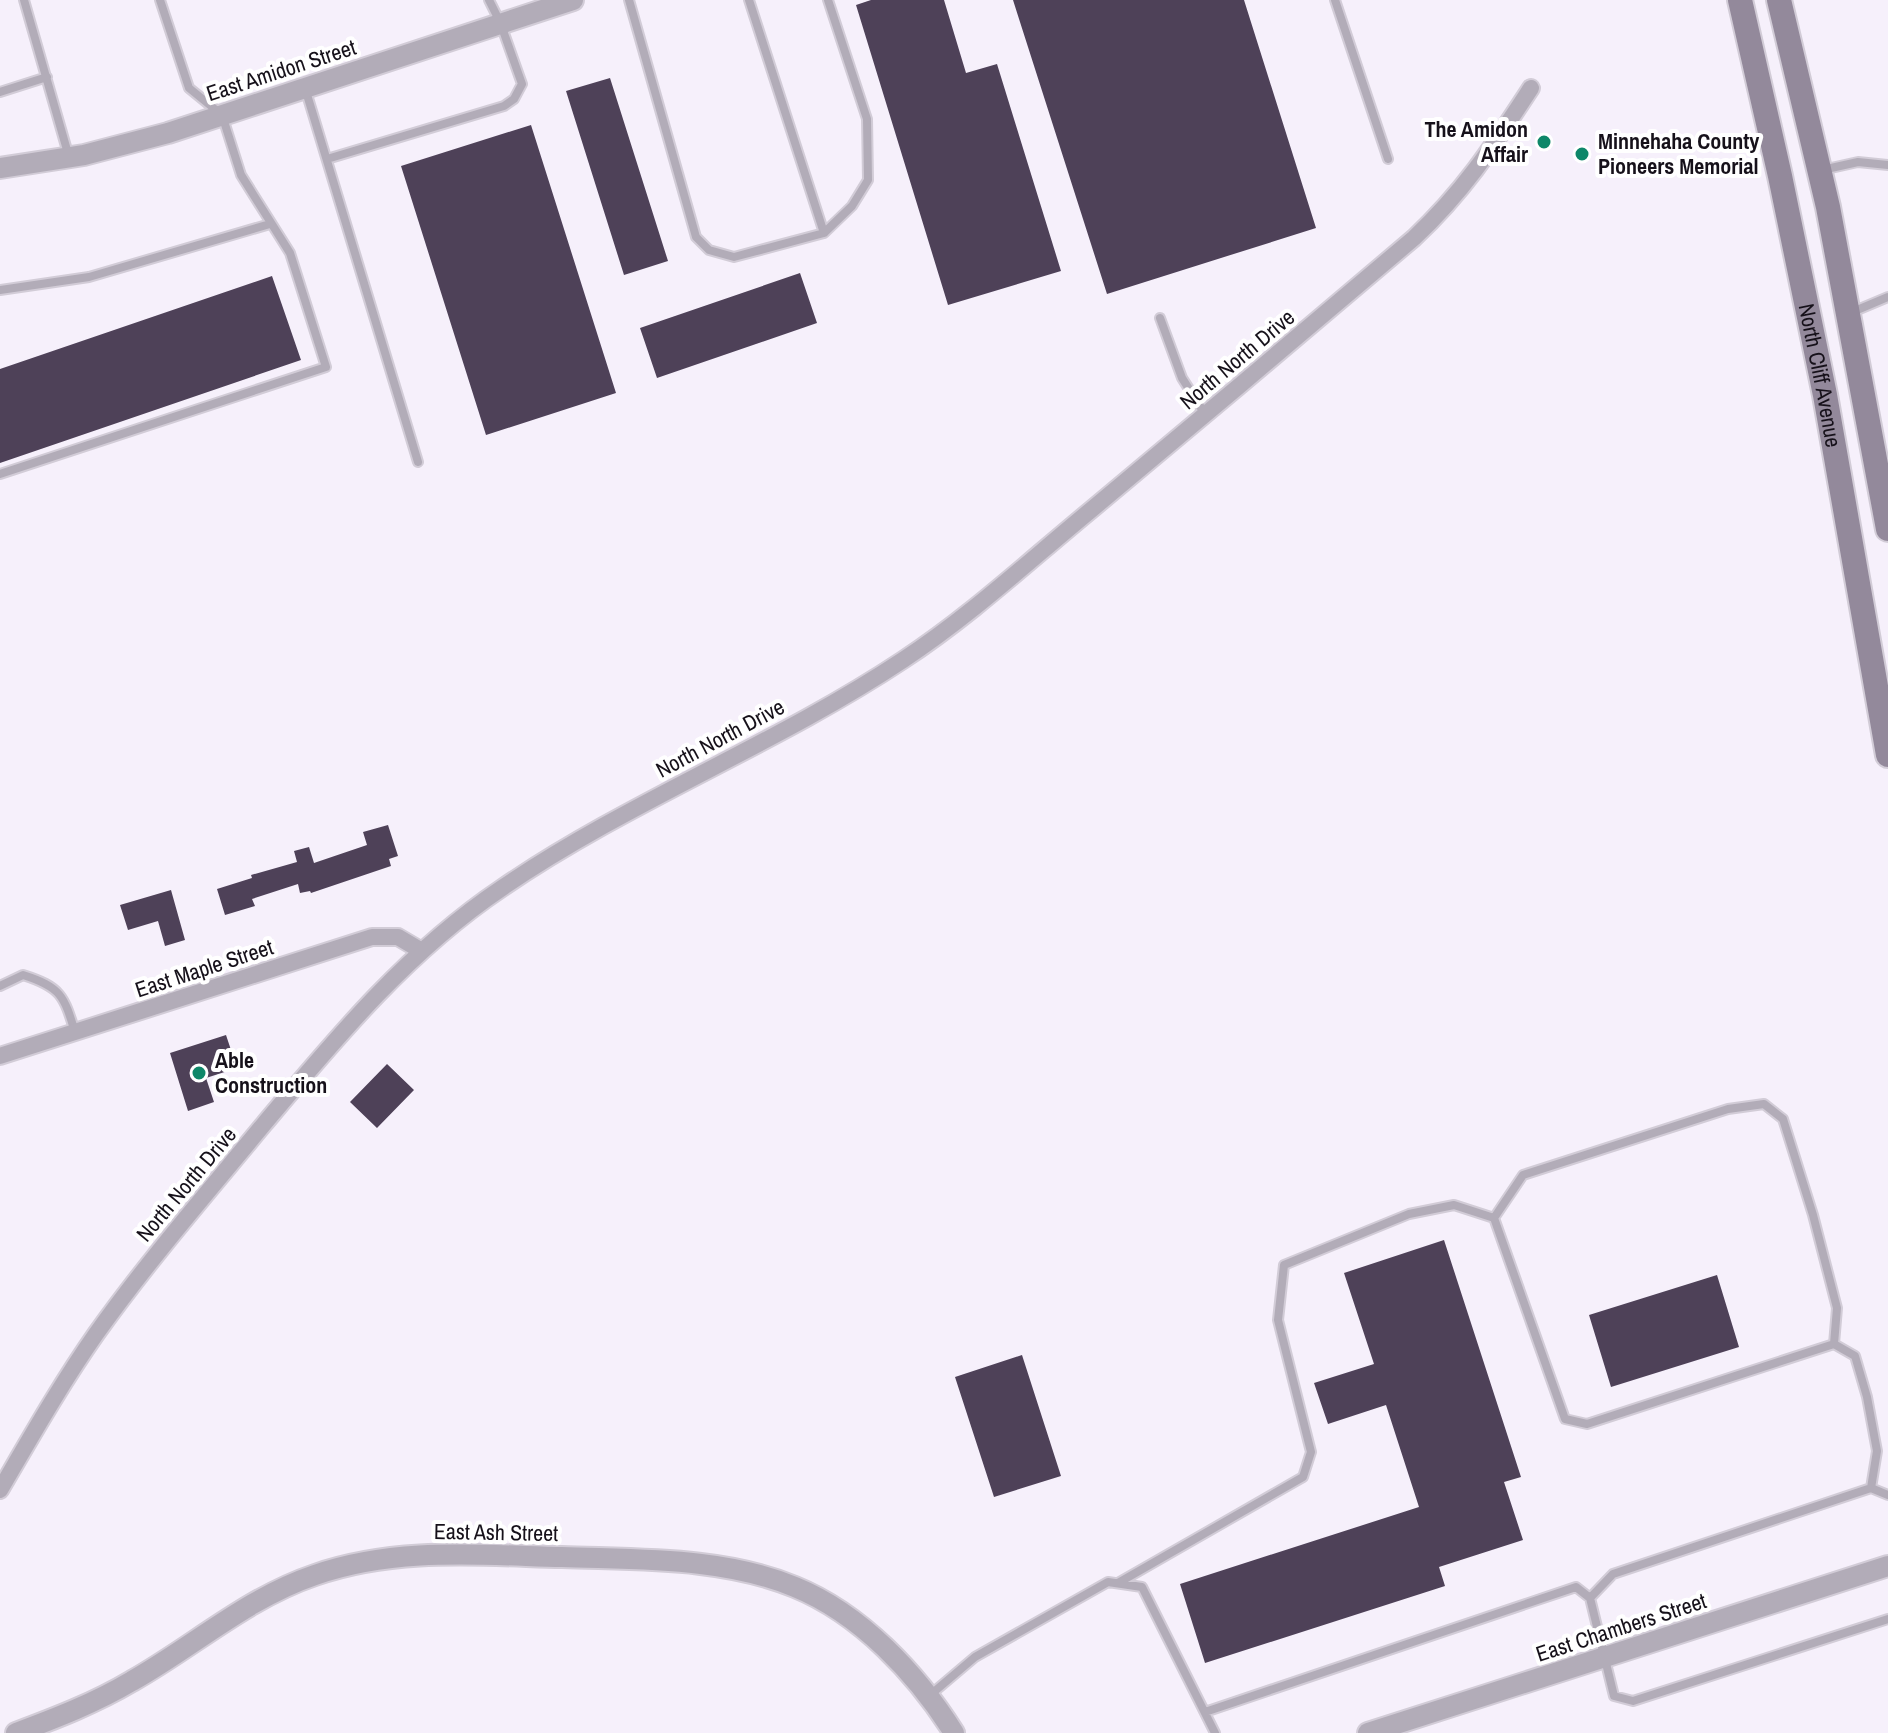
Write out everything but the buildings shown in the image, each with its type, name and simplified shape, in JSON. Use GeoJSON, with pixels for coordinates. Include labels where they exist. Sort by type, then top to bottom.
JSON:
{"type":"FeatureCollection","features":[{"type":"Feature","properties":{"kind":"main road","name":"North Cliff Avenue"},"geometry":{"type":"LineString","coordinates":[[1740,0],[1820,366],[1888,755]]}},
{"type":"Feature","properties":{"kind":"main road","name":"North Cliff Avenue"},"geometry":{"type":"LineString","coordinates":[[1779,0],[1850,314],[1888,529]]}},
{"type":"Feature","properties":{"kind":"street","name":"East Amidon Street"},"geometry":{"type":"LineString","coordinates":[[0,168],[114,148],[573,0]]}},
{"type":"Feature","properties":{"kind":"street","name":"North North Drive"},"geometry":{"type":"LineString","coordinates":[[0,1490],[55,1396],[157,1252],[312,1068],[420,950],[537,864],[837,700],[945,631],[1414,238],[1446,208],[1484,162],[1531,88]]}},
{"type":"Feature","properties":{"kind":"street","name":"East Maple Street"},"geometry":{"type":"LineString","coordinates":[[0,1056],[372,937],[398,937],[420,950]]}},
{"type":"Feature","properties":{"kind":"street","name":"East Ash Street"},"geometry":{"type":"LineString","coordinates":[[16,1733],[134,1681],[217,1625],[285,1587],[314,1575],[369,1560],[434,1554],[654,1560],[761,1576],[797,1588],[834,1608],[890,1654],[929,1696],[954,1733]]}},
{"type":"Feature","properties":{"kind":"street","name":"East Chambers Street"},"geometry":{"type":"LineString","coordinates":[[1368,1733],[1888,1566]]}},
{"type":"Feature","properties":{"kind":"lane"},"geometry":{"type":"LineString","coordinates":[[24,0],[70,157]]}},
{"type":"Feature","properties":{"kind":"lane"},"geometry":{"type":"LineString","coordinates":[[0,474],[326,367],[290,253],[241,175],[222,115],[189,88],[160,0]]}},
{"type":"Feature","properties":{"kind":"lane"},"geometry":{"type":"LineString","coordinates":[[327,159],[504,106],[514,99],[522,84],[489,0]]}},
{"type":"Feature","properties":{"kind":"lane"},"geometry":{"type":"LineString","coordinates":[[629,0],[696,237],[709,250],[734,257],[824,233],[852,206],[868,180],[867,119],[828,0]]}},
{"type":"Feature","properties":{"kind":"lane"},"geometry":{"type":"LineString","coordinates":[[749,0],[824,233]]}},
{"type":"Feature","properties":{"kind":"lane"},"geometry":{"type":"LineString","coordinates":[[1335,0],[1388,159]]}},
{"type":"Feature","properties":{"kind":"lane"},"geometry":{"type":"LineString","coordinates":[[0,92],[47,77]]}},
{"type":"Feature","properties":{"kind":"lane"},"geometry":{"type":"LineString","coordinates":[[305,88],[418,462]]}},
{"type":"Feature","properties":{"kind":"lane"},"geometry":{"type":"LineString","coordinates":[[1820,171],[1858,162],[1888,165]]}},
{"type":"Feature","properties":{"kind":"lane"},"geometry":{"type":"LineString","coordinates":[[0,290],[89,277],[270,224]]}},
{"type":"Feature","properties":{"kind":"lane"},"geometry":{"type":"LineString","coordinates":[[1850,314],[1888,297]]}},
{"type":"Feature","properties":{"kind":"lane"},"geometry":{"type":"LineString","coordinates":[[1160,318],[1182,378],[1206,414]]}},
{"type":"Feature","properties":{"kind":"lane"},"geometry":{"type":"LineString","coordinates":[[0,986],[23,975],[48,983],[65,1002],[75,1032]]}},
{"type":"Feature","properties":{"kind":"lane"},"geometry":{"type":"LineString","coordinates":[[1494,1218],[1523,1175],[1728,1109],[1764,1104],[1783,1119],[1813,1215],[1837,1308],[1834,1344]]}},
{"type":"Feature","properties":{"kind":"lane"},"geometry":{"type":"LineString","coordinates":[[1118,1583],[1303,1477],[1311,1452],[1278,1320],[1284,1265],[1409,1214],[1454,1205],[1494,1218]]}},
{"type":"Feature","properties":{"kind":"lane"},"geometry":{"type":"LineString","coordinates":[[1494,1218],[1565,1419],[1587,1424],[1834,1344],[1855,1356],[1867,1397],[1877,1451],[1871,1488]]}},
{"type":"Feature","properties":{"kind":"lane"},"geometry":{"type":"LineString","coordinates":[[1590,1598],[1613,1574],[1871,1488],[1888,1495]]}},
{"type":"Feature","properties":{"kind":"lane"},"geometry":{"type":"LineString","coordinates":[[929,1696],[975,1657],[1108,1582],[1118,1583],[1142,1587],[1215,1733]]}},
{"type":"Feature","properties":{"kind":"lane"},"geometry":{"type":"LineString","coordinates":[[1205,1712],[1576,1587],[1590,1598],[1614,1696],[1633,1701],[1888,1619]]}},
{"type":"Feature","properties":{"kind":"place","name":"The Amidon Affair"},"geometry":{"type":"Point","coordinates":[1544,142]}},
{"type":"Feature","properties":{"kind":"place","name":"Minnehaha County Pioneers Memorial"},"geometry":{"type":"Point","coordinates":[1582,154]}},
{"type":"Feature","properties":{"kind":"place","name":"Able Construction"},"geometry":{"type":"Point","coordinates":[199,1073]}}]}
